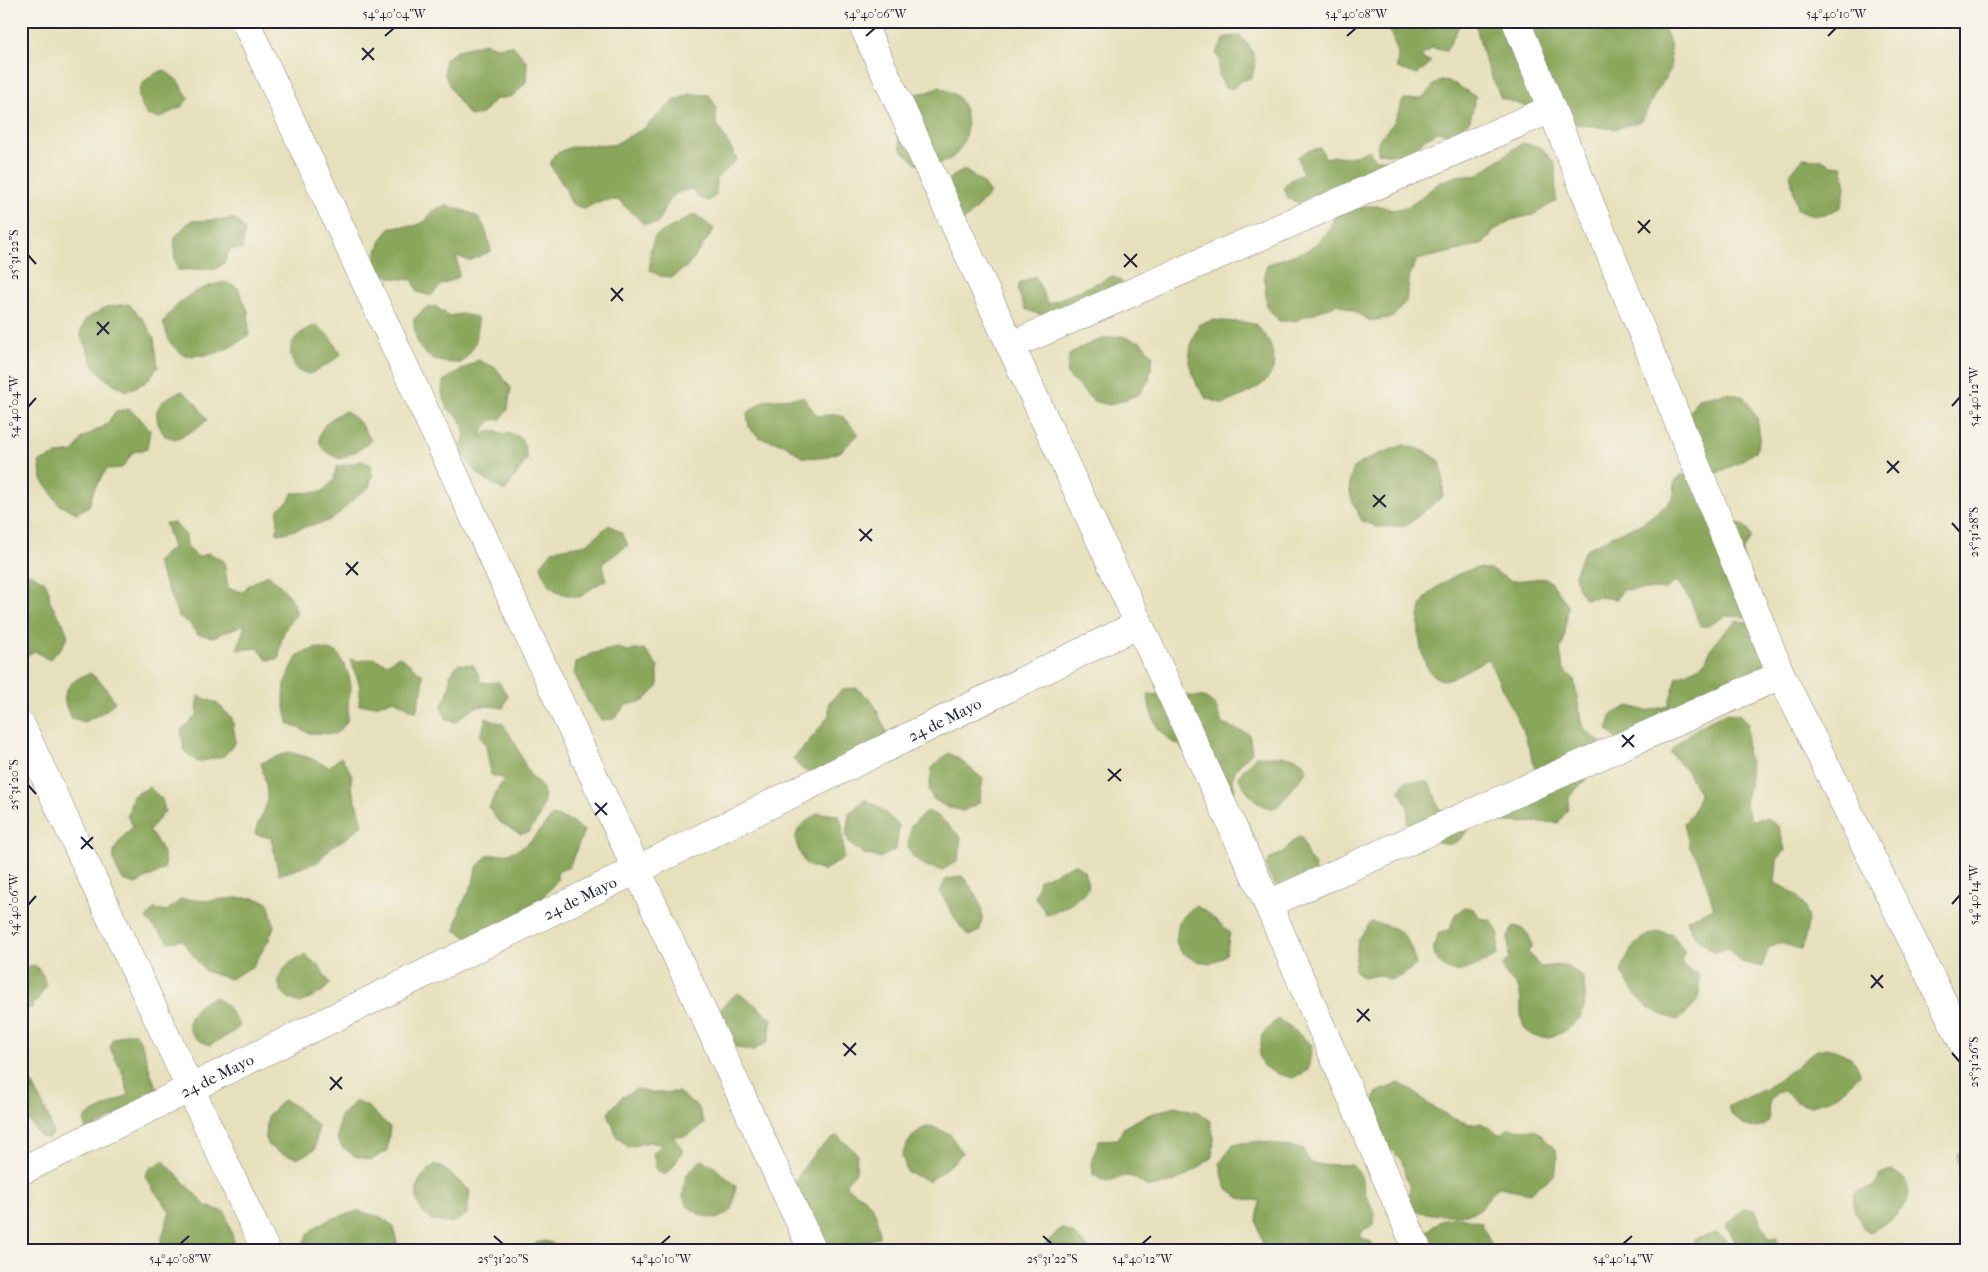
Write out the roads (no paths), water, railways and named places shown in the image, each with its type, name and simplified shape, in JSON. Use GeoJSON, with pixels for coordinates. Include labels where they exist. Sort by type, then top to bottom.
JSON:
{"type":"FeatureCollection","features":[{"type":"Feature","properties":{"kind":"street"},"geometry":{"type":"LineString","coordinates":[[245,21],[813,1251]]}},
{"type":"Feature","properties":{"kind":"street"},"geometry":{"type":"LineString","coordinates":[[861,21],[1268,904],[1418,1251]]}},
{"type":"Feature","properties":{"kind":"street"},"geometry":{"type":"LineString","coordinates":[[1516,21],[1781,675],[1967,1051]]}},
{"type":"Feature","properties":{"kind":"street"},"geometry":{"type":"LineString","coordinates":[[1010,346],[1551,109]]}},
{"type":"Feature","properties":{"kind":"street","name":"24 de Mayo"},"geometry":{"type":"LineString","coordinates":[[21,1171],[1139,624]]}},
{"type":"Feature","properties":{"kind":"street"},"geometry":{"type":"LineString","coordinates":[[1268,904],[1781,675]]}},
{"type":"Feature","properties":{"kind":"street"},"geometry":{"type":"LineString","coordinates":[[21,725],[266,1251]]}}]}
